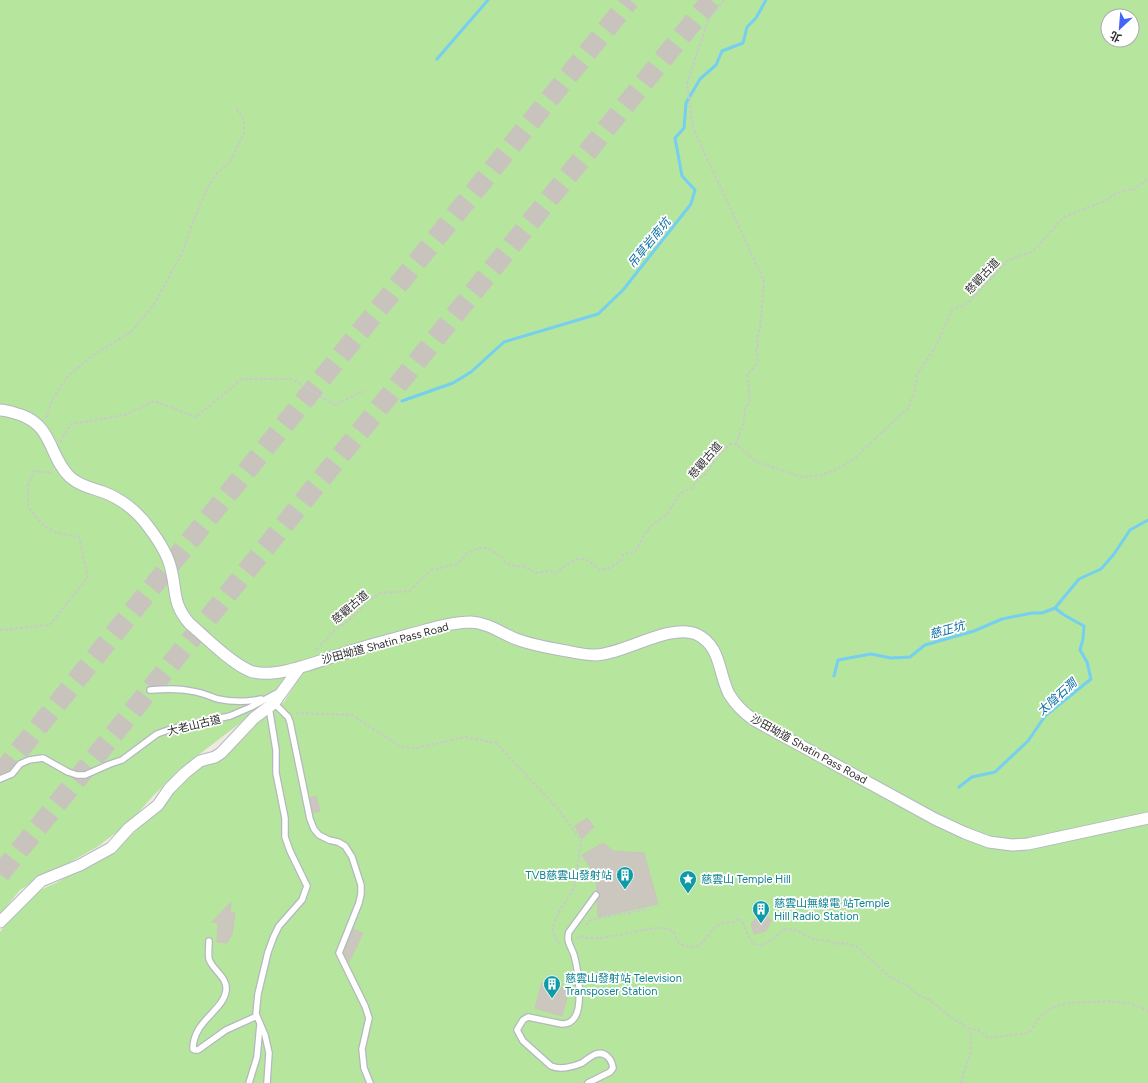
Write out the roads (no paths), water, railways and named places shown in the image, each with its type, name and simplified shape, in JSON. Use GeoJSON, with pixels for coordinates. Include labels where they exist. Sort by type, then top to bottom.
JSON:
{"type":"FeatureCollection","features":[{"type":"Feature","properties":{"kind":"street","name":"沙田坳道 Shatin Pass Road"},"geometry":{"type":"LineString","coordinates":[[0,410],[5,410],[28,418],[42,428],[68,474],[83,485],[105,492],[120,500],[136,512],[150,529],[169,561],[172,571],[175,598],[183,616],[189,623],[238,665],[251,671],[259,673],[278,672],[300,667],[346,652],[429,629],[473,622],[484,624],[526,642],[590,655],[601,655],[615,652],[670,633],[689,632],[701,636],[711,644],[730,696],[740,708],[754,720],[935,819],[972,836],[997,844],[1023,845],[1148,818]]}},
{"type":"Feature","properties":{"kind":"street"},"geometry":{"type":"LineString","coordinates":[[0,922],[42,881],[56,874],[80,866],[111,848],[129,828],[158,805],[169,789],[185,773],[200,761],[215,757],[221,753],[284,689],[300,667]]}},
{"type":"Feature","properties":{"kind":"lane"},"geometry":{"type":"LineString","coordinates":[[150,690],[175,689],[191,691],[232,701],[253,700],[270,702],[288,717],[310,819],[314,829],[324,838],[338,842],[345,846],[352,858],[361,885],[359,903],[339,953],[365,1006],[369,1018],[362,1049],[364,1068],[370,1083]]}},
{"type":"Feature","properties":{"kind":"lane"},"geometry":{"type":"LineString","coordinates":[[268,1083],[268,1045],[256,1016],[258,994],[269,948],[279,926],[302,900],[307,886],[285,837],[285,818],[276,773],[276,750],[270,702]]}},
{"type":"Feature","properties":{"kind":"lane","name":"大老山古道"},"geometry":{"type":"LineString","coordinates":[[0,779],[12,774],[20,764],[29,760],[43,758],[68,772],[77,775],[85,775],[122,760],[157,734],[171,729],[230,716],[251,707],[270,702]]}},
{"type":"Feature","properties":{"kind":"lane"},"geometry":{"type":"LineString","coordinates":[[588,1083],[610,1072],[613,1068],[612,1061],[607,1056],[596,1054],[581,1063],[566,1068],[556,1068],[551,1066],[523,1041],[517,1030],[521,1022],[528,1017],[562,1024],[566,1024],[574,1018],[578,1008],[579,984],[574,954],[568,942],[569,932],[596,895]]}},
{"type":"Feature","properties":{"kind":"lane"},"geometry":{"type":"LineString","coordinates":[[209,941],[208,956],[226,983],[226,990],[222,1000],[198,1031],[193,1049],[198,1050],[226,1030],[256,1016]]}},
{"type":"Feature","properties":{"kind":"lane"},"geometry":{"type":"LineString","coordinates":[[249,1083],[257,1057],[260,1024]]}},
{"type":"Feature","properties":{"kind":"waterway"},"geometry":{"type":"LineString","coordinates":[[437,59],[488,0]]}},
{"type":"Feature","properties":{"kind":"waterway","name":"吊草岩南坑"},"geometry":{"type":"LineString","coordinates":[[402,401],[453,383],[471,372],[504,342],[598,314],[623,290],[691,204],[695,190],[682,176],[675,138],[684,128],[686,103],[700,79],[716,65],[722,51],[743,43],[747,27],[756,18],[766,0]]}},
{"type":"Feature","properties":{"kind":"waterway","name":"太陰石澗"},"geometry":{"type":"LineString","coordinates":[[959,787],[972,777],[995,772],[1028,741],[1045,716],[1091,679],[1087,662],[1080,650],[1084,626],[1064,615],[1055,608],[1079,579],[1101,569],[1114,554],[1130,530],[1148,520]]}},
{"type":"Feature","properties":{"kind":"waterway","name":"慈正坑"},"geometry":{"type":"LineString","coordinates":[[834,676],[838,660],[871,654],[891,658],[910,657],[925,645],[974,631],[1002,619],[1032,613],[1042,613],[1055,608]]}},
{"type":"Feature","properties":{"kind":"tunnel"},"geometry":{"type":"LineString","coordinates":[[0,774],[630,0]]}},
{"type":"Feature","properties":{"kind":"tunnel"},"geometry":{"type":"LineString","coordinates":[[0,874],[711,0]]}},
{"type":"Feature","properties":{"kind":"place","name":"TVB慈雲山發射站"},"geometry":{"type":"Point","coordinates":[625,890]}},
{"type":"Feature","properties":{"kind":"place","name":"慈雲山 Temple Hill"},"geometry":{"type":"Point","coordinates":[688,894]}},
{"type":"Feature","properties":{"kind":"place","name":"慈雲山無線電 站Temple Hill Radio Station"},"geometry":{"type":"Point","coordinates":[761,924]}},
{"type":"Feature","properties":{"kind":"place","name":"慈雲山發射站 Television Transposer Station"},"geometry":{"type":"Point","coordinates":[552,999]}}]}
